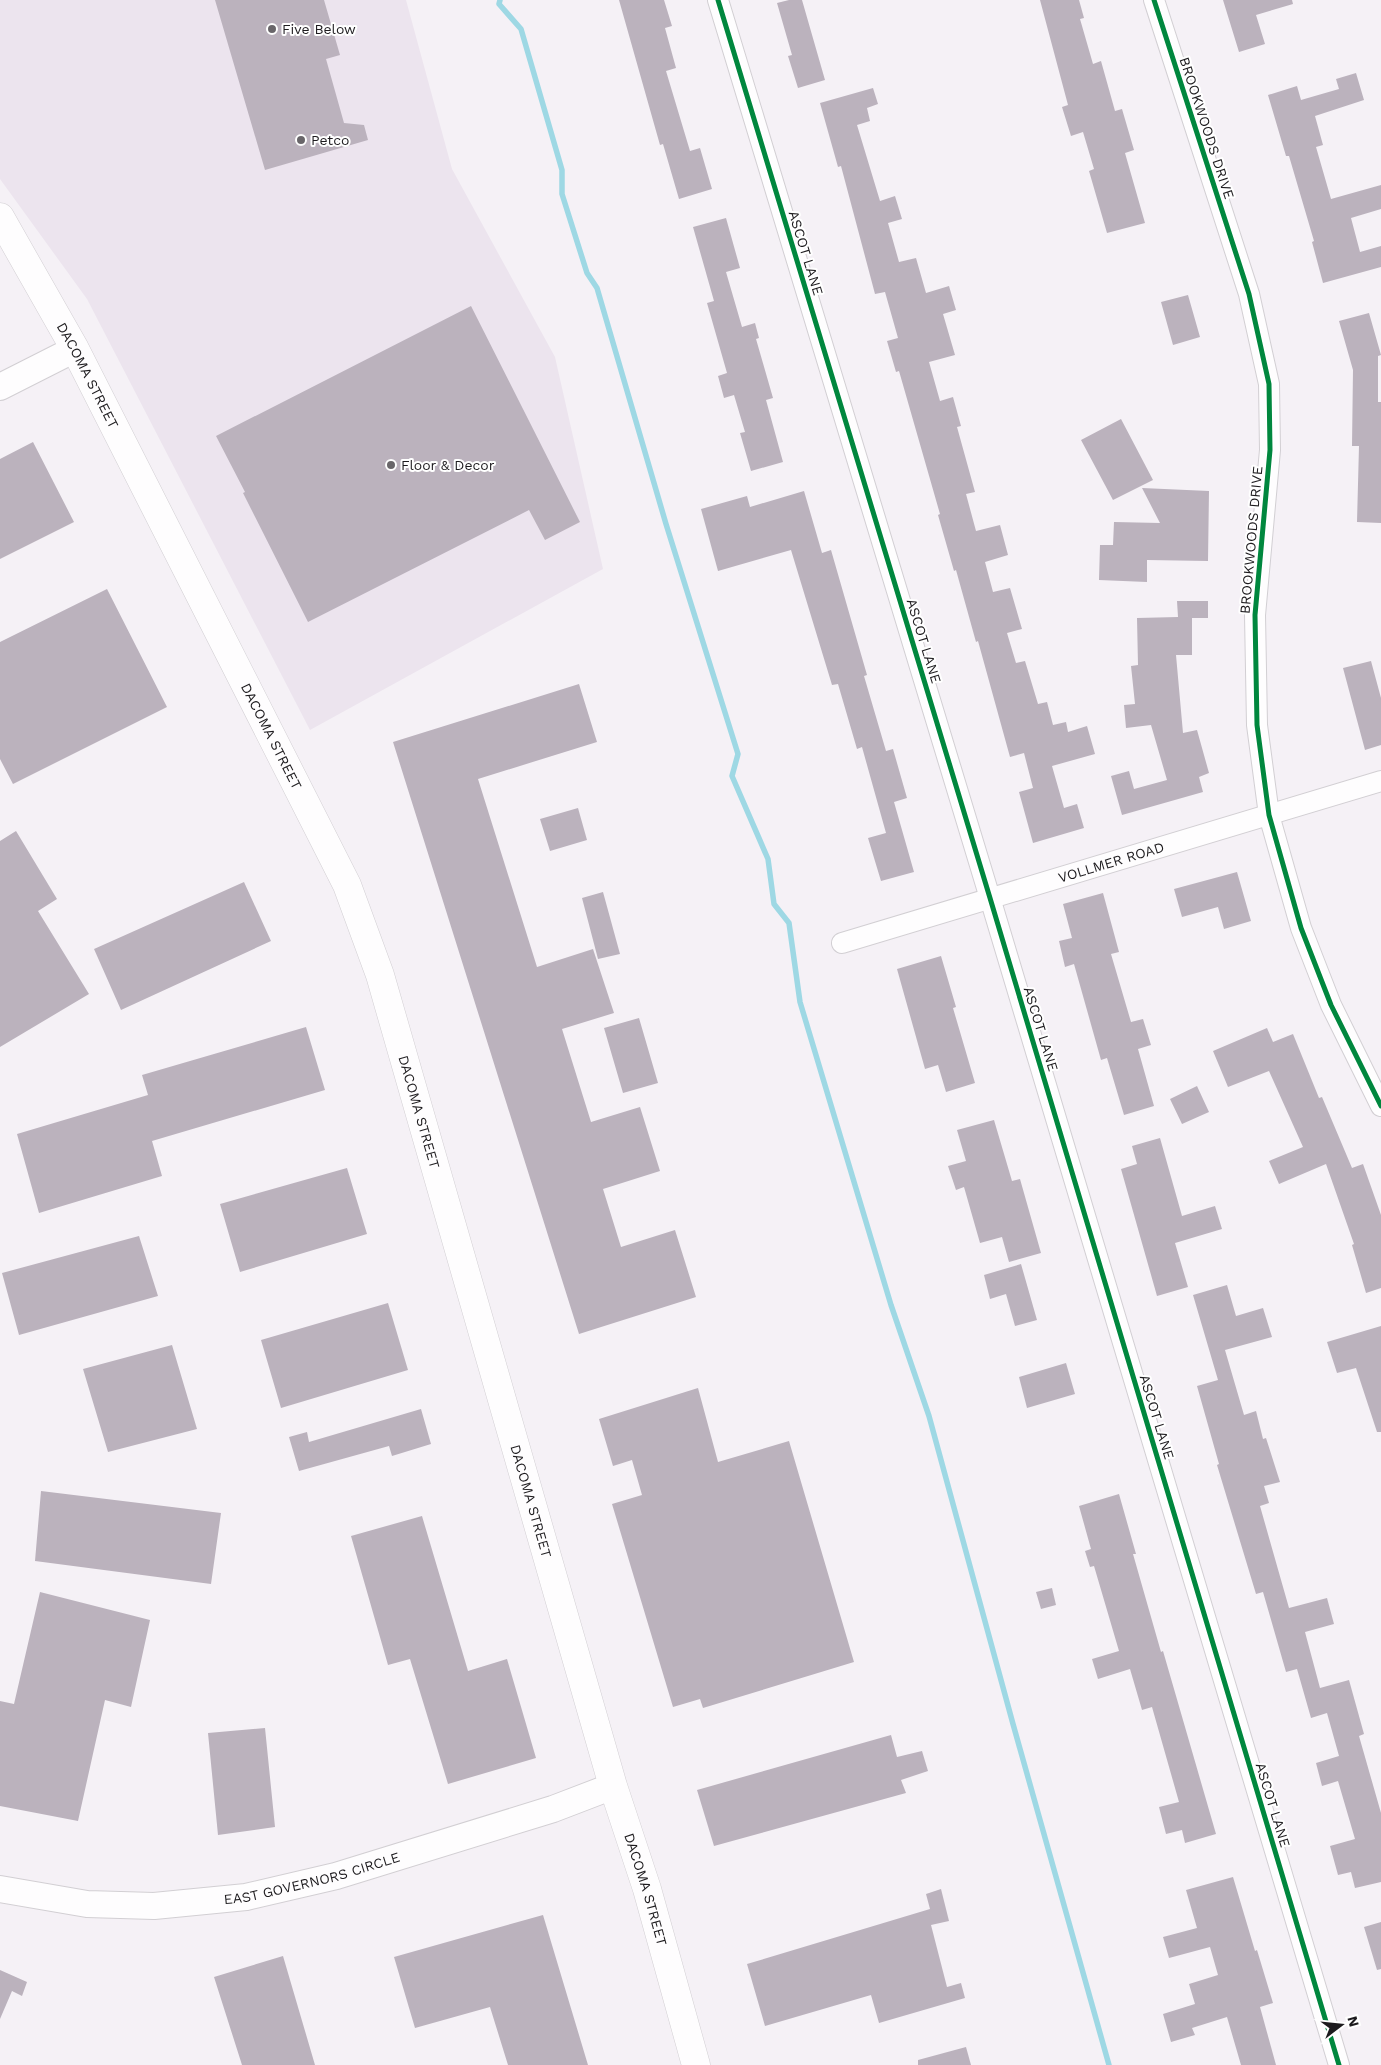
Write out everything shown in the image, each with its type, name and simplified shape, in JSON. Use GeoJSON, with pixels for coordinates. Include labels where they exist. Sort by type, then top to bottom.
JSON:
{"type":"FeatureCollection","features":[{"type":"Feature","properties":{"kind":"main road","name":"DACOMA STREET"},"geometry":{"type":"LineString","coordinates":[[0,217],[75,349],[349,892],[380,975],[613,1786],[647,1889],[696,2065]]}},
{"type":"Feature","properties":{"kind":"street","name":"ASCOT LANE"},"geometry":{"type":"LineString","coordinates":[[718,0],[990,898],[1339,2065]]}},
{"type":"Feature","properties":{"kind":"street","name":"BROOKWOODS DRIVE"},"geometry":{"type":"LineString","coordinates":[[1154,0],[1249,294],[1269,384],[1270,450],[1255,615],[1257,725],[1269,814],[1301,928],[1331,1005],[1381,1106]]}},
{"type":"Feature","properties":{"kind":"street"},"geometry":{"type":"LineString","coordinates":[[0,387],[75,349]]}},
{"type":"Feature","properties":{"kind":"street","name":"VOLLMER ROAD"},"geometry":{"type":"LineString","coordinates":[[842,943],[1381,781]]}},
{"type":"Feature","properties":{"kind":"street","name":"EAST GOVERNORS CIRCLE"},"geometry":{"type":"LineString","coordinates":[[0,1889],[87,1904],[154,1906],[246,1897],[336,1876],[552,1810],[613,1786]]}},
{"type":"Feature","properties":{"kind":"shaded area"},"geometry":{"type":"Polygon","coordinates":[[[0,0],[406,0],[452,169],[555,357],[603,569],[310,730],[87,299],[0,179],[0,0]]]}},
{"type":"Feature","properties":{"kind":"building"},"geometry":{"type":"Polygon","coordinates":[[[215,0],[324,0],[340,55],[326,59],[344,123],[364,125],[368,140],[265,170],[215,0]]]}},
{"type":"Feature","properties":{"kind":"building"},"geometry":{"type":"Polygon","coordinates":[[[619,0],[664,0],[672,26],[665,28],[676,68],[666,71],[690,151],[700,148],[712,189],[679,199],[663,144],[660,145],[619,0]]]}},
{"type":"Feature","properties":{"kind":"building"},"geometry":{"type":"Polygon","coordinates":[[[789,0],[802,0],[825,80],[798,88],[788,56],[792,55],[777,3],[789,0]]]}},
{"type":"Feature","properties":{"kind":"building"},"geometry":{"type":"Polygon","coordinates":[[[1040,0],[1079,0],[1084,18],[1080,19],[1093,64],[1101,61],[1115,111],[1122,109],[1134,150],[1125,153],[1145,223],[1107,233],[1089,171],[1094,169],[1083,132],[1071,136],[1062,107],[1068,105],[1040,0]]]}},
{"type":"Feature","properties":{"kind":"building"},"geometry":{"type":"Polygon","coordinates":[[[1223,0],[1292,0],[1293,4],[1256,15],[1265,44],[1239,52],[1223,0]]]}},
{"type":"Feature","properties":{"kind":"building"},"geometry":{"type":"Polygon","coordinates":[[[1356,73],[1364,100],[1315,116],[1323,145],[1316,147],[1331,199],[1381,185],[1381,209],[1351,218],[1360,252],[1381,246],[1381,267],[1323,283],[1312,242],[1314,241],[1289,156],[1286,156],[1268,95],[1297,86],[1301,100],[1339,89],[1336,79],[1356,73]]]}},
{"type":"Feature","properties":{"kind":"building"},"geometry":{"type":"Polygon","coordinates":[[[873,88],[878,104],[867,108],[870,121],[857,125],[880,201],[895,196],[902,219],[888,223],[899,262],[916,258],[926,293],[949,286],[956,310],[943,314],[955,355],[929,362],[940,401],[953,397],[961,426],[957,427],[975,492],[966,494],[976,531],[1000,525],[1008,555],[985,562],[993,592],[1010,588],[1022,629],[1007,633],[1016,663],[1025,661],[1038,704],[1047,702],[1053,725],[1066,722],[1068,732],[1087,726],[1095,754],[1052,766],[1064,808],[1077,804],[1084,828],[1033,843],[1019,792],[1033,788],[1024,753],[1010,757],[978,641],[976,642],[956,570],[954,571],[938,515],[940,514],[899,371],[896,372],[887,341],[898,338],[885,292],[875,294],[841,166],[838,167],[820,103],[873,88]]]}},
{"type":"Feature","properties":{"kind":"building"},"geometry":{"type":"Polygon","coordinates":[[[726,218],[740,268],[726,272],[742,327],[755,323],[759,338],[756,339],[773,398],[766,400],[783,462],[751,471],[740,433],[745,432],[734,395],[724,398],[718,376],[727,373],[707,303],[714,301],[693,227],[726,218]]]}},
{"type":"Feature","properties":{"kind":"building"},"geometry":{"type":"Polygon","coordinates":[[[1188,295],[1200,337],[1173,345],[1161,302],[1188,295]]]}},
{"type":"Feature","properties":{"kind":"building","name":"Floor & Decor"},"geometry":{"type":"Polygon","coordinates":[[[471,306],[580,522],[545,540],[529,510],[308,622],[216,436],[471,306]]]}},
{"type":"Feature","properties":{"kind":"building"},"geometry":{"type":"Polygon","coordinates":[[[1369,313],[1381,355],[1378,356],[1378,402],[1381,402],[1381,523],[1357,522],[1359,446],[1352,446],[1353,370],[1339,321],[1369,313]]]}},
{"type":"Feature","properties":{"kind":"building"},"geometry":{"type":"Polygon","coordinates":[[[1121,419],[1153,480],[1113,500],[1081,440],[1121,419]]]}},
{"type":"Feature","properties":{"kind":"building"},"geometry":{"type":"Polygon","coordinates":[[[33,442],[74,522],[0,559],[0,459],[33,442]]]}},
{"type":"Feature","properties":{"kind":"building"},"geometry":{"type":"Polygon","coordinates":[[[1142,488],[1209,491],[1208,561],[1147,560],[1147,582],[1099,580],[1100,545],[1113,545],[1114,522],[1160,523],[1142,488]]]}},
{"type":"Feature","properties":{"kind":"building"},"geometry":{"type":"Polygon","coordinates":[[[804,491],[822,553],[831,550],[867,675],[864,676],[886,751],[893,749],[907,798],[894,802],[914,872],[881,881],[868,838],[886,833],[862,747],[857,749],[838,684],[832,685],[791,550],[718,571],[701,509],[747,496],[750,507],[804,491]]]}},
{"type":"Feature","properties":{"kind":"building"},"geometry":{"type":"Polygon","coordinates":[[[107,589],[167,707],[13,784],[0,759],[0,642],[107,589]]]}},
{"type":"Feature","properties":{"kind":"building"},"geometry":{"type":"Polygon","coordinates":[[[1177,601],[1208,601],[1208,618],[1192,618],[1192,655],[1176,655],[1183,733],[1197,730],[1209,773],[1199,777],[1203,792],[1122,815],[1111,776],[1129,771],[1134,789],[1167,780],[1151,725],[1126,728],[1124,705],[1135,704],[1131,666],[1138,665],[1137,618],[1178,617],[1177,601]]]}},
{"type":"Feature","properties":{"kind":"building"},"geometry":{"type":"Polygon","coordinates":[[[1371,661],[1381,698],[1381,745],[1365,750],[1343,668],[1371,661]]]}},
{"type":"Feature","properties":{"kind":"building"},"geometry":{"type":"Polygon","coordinates":[[[579,684],[597,742],[478,779],[537,967],[593,949],[614,1013],[562,1029],[591,1122],[640,1107],[660,1171],[603,1189],[621,1247],[675,1230],[696,1297],[579,1334],[393,742],[579,684]]]}},
{"type":"Feature","properties":{"kind":"building"},"geometry":{"type":"Polygon","coordinates":[[[578,808],[587,840],[550,851],[540,819],[578,808]]]}},
{"type":"Feature","properties":{"kind":"building"},"geometry":{"type":"Polygon","coordinates":[[[16,831],[57,899],[38,911],[89,994],[0,1047],[0,841],[16,831]]]}},
{"type":"Feature","properties":{"kind":"building"},"geometry":{"type":"Polygon","coordinates":[[[1237,872],[1251,921],[1224,929],[1218,907],[1182,917],[1174,889],[1237,872]]]}},
{"type":"Feature","properties":{"kind":"building"},"geometry":{"type":"Polygon","coordinates":[[[244,882],[271,941],[121,1010],[94,949],[244,882]]]}},
{"type":"Feature","properties":{"kind":"building"},"geometry":{"type":"Polygon","coordinates":[[[603,892],[620,954],[598,959],[582,898],[603,892]]]}},
{"type":"Feature","properties":{"kind":"building"},"geometry":{"type":"Polygon","coordinates":[[[1103,893],[1119,952],[1111,954],[1131,1022],[1143,1019],[1151,1045],[1138,1049],[1154,1106],[1124,1115],[1107,1058],[1101,1060],[1074,964],[1065,967],[1059,941],[1072,938],[1063,904],[1103,893]]]}},
{"type":"Feature","properties":{"kind":"building"},"geometry":{"type":"Polygon","coordinates":[[[941,956],[956,1007],[953,1008],[975,1083],[946,1092],[938,1065],[925,1069],[897,969],[941,956]]]}},
{"type":"Feature","properties":{"kind":"building"},"geometry":{"type":"Polygon","coordinates":[[[639,1018],[658,1083],[623,1093],[604,1028],[639,1018]]]}},
{"type":"Feature","properties":{"kind":"building"},"geometry":{"type":"Polygon","coordinates":[[[306,1027],[325,1090],[152,1141],[162,1176],[39,1213],[17,1134],[148,1095],[142,1075],[306,1027]]]}},
{"type":"Feature","properties":{"kind":"building"},"geometry":{"type":"Polygon","coordinates":[[[1267,1028],[1273,1042],[1293,1034],[1319,1098],[1322,1097],[1352,1168],[1363,1164],[1381,1215],[1381,1288],[1366,1293],[1352,1245],[1354,1244],[1326,1164],[1279,1184],[1269,1161],[1303,1147],[1269,1071],[1228,1087],[1213,1051],[1267,1028]]]}},
{"type":"Feature","properties":{"kind":"building"},"geometry":{"type":"Polygon","coordinates":[[[1197,1086],[1209,1112],[1182,1124],[1170,1099],[1197,1086]]]}},
{"type":"Feature","properties":{"kind":"building"},"geometry":{"type":"Polygon","coordinates":[[[994,1120],[1012,1181],[1020,1179],[1041,1253],[1009,1262],[1002,1237],[980,1243],[964,1187],[956,1190],[948,1166],[966,1161],[957,1130],[994,1120]]]}},
{"type":"Feature","properties":{"kind":"building"},"geometry":{"type":"Polygon","coordinates":[[[1160,1138],[1182,1216],[1215,1206],[1222,1229],[1175,1243],[1188,1287],[1157,1296],[1121,1169],[1137,1164],[1132,1146],[1160,1138]]]}},
{"type":"Feature","properties":{"kind":"building"},"geometry":{"type":"Polygon","coordinates":[[[347,1168],[367,1234],[240,1272],[220,1204],[347,1168]]]}},
{"type":"Feature","properties":{"kind":"building"},"geometry":{"type":"Polygon","coordinates":[[[139,1236],[158,1296],[19,1335],[2,1273],[139,1236]]]}},
{"type":"Feature","properties":{"kind":"building"},"geometry":{"type":"Polygon","coordinates":[[[1021,1264],[1037,1320],[1015,1326],[1006,1294],[990,1299],[984,1275],[1021,1264]]]}},
{"type":"Feature","properties":{"kind":"building"},"geometry":{"type":"Polygon","coordinates":[[[1227,1285],[1236,1316],[1263,1308],[1272,1337],[1225,1350],[1244,1415],[1256,1411],[1263,1439],[1266,1438],[1280,1482],[1264,1486],[1269,1503],[1260,1506],[1289,1608],[1327,1598],[1334,1624],[1305,1632],[1320,1688],[1349,1680],[1364,1734],[1359,1736],[1381,1813],[1381,1882],[1355,1888],[1351,1872],[1338,1875],[1330,1846],[1355,1839],[1338,1781],[1322,1786],[1316,1763],[1339,1756],[1327,1713],[1311,1718],[1297,1669],[1286,1672],[1263,1592],[1256,1594],[1217,1465],[1219,1464],[1197,1386],[1218,1380],[1193,1295],[1227,1285]]]}},
{"type":"Feature","properties":{"kind":"building"},"geometry":{"type":"Polygon","coordinates":[[[388,1303],[408,1370],[281,1408],[261,1340],[388,1303]]]}},
{"type":"Feature","properties":{"kind":"building"},"geometry":{"type":"Polygon","coordinates":[[[1381,1326],[1381,1432],[1377,1432],[1356,1368],[1337,1373],[1327,1342],[1381,1326]]]}},
{"type":"Feature","properties":{"kind":"building"},"geometry":{"type":"Polygon","coordinates":[[[172,1345],[197,1429],[108,1452],[83,1369],[172,1345]]]}},
{"type":"Feature","properties":{"kind":"building"},"geometry":{"type":"Polygon","coordinates":[[[1066,1363],[1075,1394],[1027,1408],[1019,1377],[1066,1363]]]}},
{"type":"Feature","properties":{"kind":"building"},"geometry":{"type":"Polygon","coordinates":[[[698,1388],[718,1462],[789,1441],[854,1662],[703,1708],[700,1699],[673,1707],[612,1504],[642,1495],[632,1460],[613,1466],[599,1419],[698,1388]]]}},
{"type":"Feature","properties":{"kind":"building"},"geometry":{"type":"Polygon","coordinates":[[[421,1409],[431,1444],[392,1456],[389,1446],[299,1471],[289,1437],[307,1432],[309,1442],[421,1409]]]}},
{"type":"Feature","properties":{"kind":"building"},"geometry":{"type":"Polygon","coordinates":[[[41,1491],[221,1513],[211,1584],[35,1561],[41,1491]]]}},
{"type":"Feature","properties":{"kind":"building"},"geometry":{"type":"Polygon","coordinates":[[[1119,1494],[1136,1554],[1133,1554],[1216,1834],[1185,1843],[1182,1830],[1166,1834],[1159,1807],[1179,1802],[1152,1707],[1142,1710],[1130,1669],[1098,1679],[1092,1659],[1119,1651],[1094,1566],[1090,1567],[1085,1551],[1091,1549],[1079,1506],[1119,1494]]]}},
{"type":"Feature","properties":{"kind":"building"},"geometry":{"type":"Polygon","coordinates":[[[422,1516],[468,1671],[507,1659],[536,1758],[448,1784],[410,1659],[388,1665],[351,1536],[422,1516]]]}},
{"type":"Feature","properties":{"kind":"building"},"geometry":{"type":"Polygon","coordinates":[[[1052,1588],[1056,1605],[1041,1609],[1036,1592],[1052,1588]]]}},
{"type":"Feature","properties":{"kind":"building"},"geometry":{"type":"Polygon","coordinates":[[[40,1592],[150,1620],[131,1707],[105,1700],[78,1821],[0,1806],[0,1701],[14,1704],[40,1592]]]}},
{"type":"Feature","properties":{"kind":"building"},"geometry":{"type":"Polygon","coordinates":[[[265,1728],[275,1827],[218,1835],[208,1733],[265,1728]]]}},
{"type":"Feature","properties":{"kind":"building"},"geometry":{"type":"Polygon","coordinates":[[[891,1735],[897,1757],[922,1751],[928,1771],[901,1780],[906,1793],[714,1846],[697,1790],[891,1735]]]}},
{"type":"Feature","properties":{"kind":"building"},"geometry":{"type":"Polygon","coordinates":[[[1233,1877],[1273,2003],[1260,2007],[1276,2065],[1241,2065],[1227,2017],[1192,2028],[1195,2035],[1171,2042],[1163,2014],[1195,2004],[1189,1984],[1218,1975],[1210,1947],[1169,1958],[1163,1937],[1197,1928],[1186,1890],[1233,1877]]]}},
{"type":"Feature","properties":{"kind":"building"},"geometry":{"type":"Polygon","coordinates":[[[941,1889],[949,1921],[931,1925],[947,1987],[961,1983],[965,1998],[879,2023],[871,1995],[765,2026],[747,1964],[930,1909],[926,1894],[941,1889]]]}},
{"type":"Feature","properties":{"kind":"building"},"geometry":{"type":"Polygon","coordinates":[[[543,1915],[588,2065],[508,2065],[490,2007],[415,2028],[394,1957],[543,1915]]]}},
{"type":"Feature","properties":{"kind":"building"},"geometry":{"type":"Polygon","coordinates":[[[1381,1922],[1381,1969],[1377,1970],[1364,1927],[1381,1922]]]}},
{"type":"Feature","properties":{"kind":"building"},"geometry":{"type":"Polygon","coordinates":[[[283,1956],[315,2065],[242,2065],[214,1977],[283,1956]]]}},
{"type":"Feature","properties":{"kind":"building"},"geometry":{"type":"Polygon","coordinates":[[[0,1970],[27,1982],[22,1996],[12,1991],[0,2019],[0,1970]]]}},
{"type":"Feature","properties":{"kind":"building"},"geometry":{"type":"Polygon","coordinates":[[[966,2047],[971,2065],[918,2065],[918,2060],[966,2047]]]}},
{"type":"Feature","properties":{"kind":"waterway"},"geometry":{"type":"LineString","coordinates":[[500,0],[499,4],[521,29],[562,170],[562,194],[587,273],[597,288],[666,524],[738,754],[732,776],[768,859],[774,904],[789,923],[800,1002],[891,1305],[929,1416],[1109,2065]]}},
{"type":"Feature","properties":{"kind":"cycle path"},"geometry":{"type":"LineString","coordinates":[[718,0],[990,898],[1339,2065]]}},
{"type":"Feature","properties":{"kind":"cycle path"},"geometry":{"type":"LineString","coordinates":[[1154,0],[1249,294],[1269,384],[1270,450],[1255,615],[1257,725],[1269,815],[1301,928],[1331,1005],[1381,1106]]}},
{"type":"Feature","properties":{"kind":"place","name":"Five Below"},"geometry":{"type":"Point","coordinates":[272,29]}},
{"type":"Feature","properties":{"kind":"place","name":"Petco"},"geometry":{"type":"Point","coordinates":[301,140]}},
{"type":"Feature","properties":{"kind":"place","name":"Floor & Decor"},"geometry":{"type":"Point","coordinates":[391,465]}}]}
